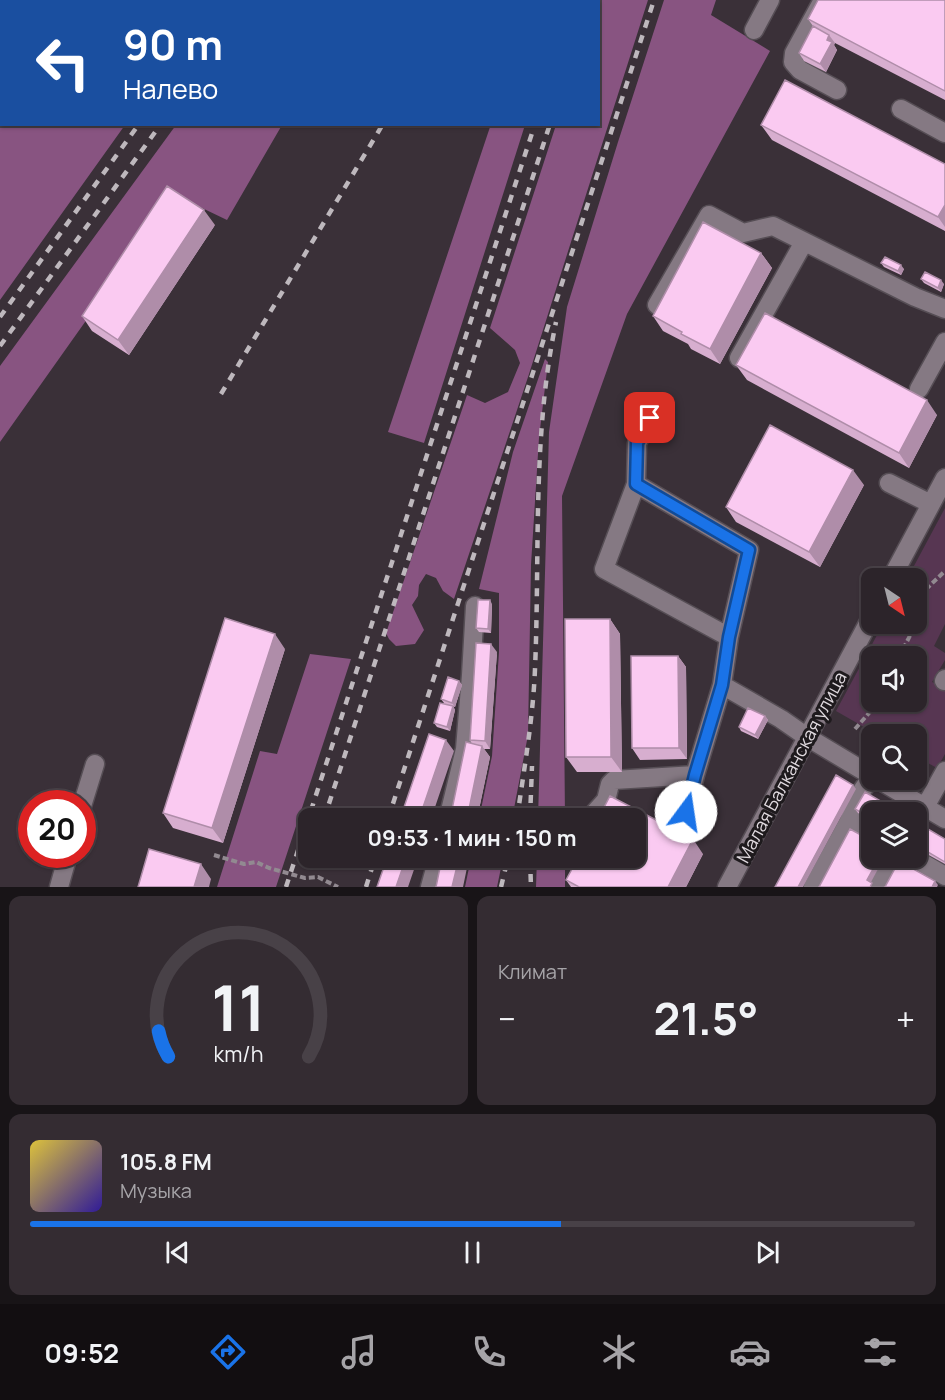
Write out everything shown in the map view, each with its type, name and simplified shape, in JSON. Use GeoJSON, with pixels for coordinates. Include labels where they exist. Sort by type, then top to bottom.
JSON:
{"type":"FeatureCollection","features":[{"type":"Feature","properties":{"kind":"street"},"geometry":{"type":"LineString","coordinates":[[754,30],[770,0]]}},
{"type":"Feature","properties":{"kind":"street"},"geometry":{"type":"LineString","coordinates":[[823,0],[794,53],[793,62],[800,70],[837,90]]}},
{"type":"Feature","properties":{"kind":"street"},"geometry":{"type":"LineString","coordinates":[[901,109],[945,133]]}},
{"type":"Feature","properties":{"kind":"street"},"geometry":{"type":"LineString","coordinates":[[657,305],[709,215],[743,233],[773,226],[915,297],[945,309]]}},
{"type":"Feature","properties":{"kind":"street"},"geometry":{"type":"LineString","coordinates":[[739,358],[804,242]]}},
{"type":"Feature","properties":{"kind":"street"},"geometry":{"type":"LineString","coordinates":[[920,389],[945,342]]}},
{"type":"Feature","properties":{"kind":"street"},"geometry":{"type":"LineString","coordinates":[[650,418],[637,443],[636,484],[604,569],[729,637]]}},
{"type":"Feature","properties":{"kind":"street"},"geometry":{"type":"LineString","coordinates":[[897,568],[945,478]]}},
{"type":"Feature","properties":{"kind":"street"},"geometry":{"type":"LineString","coordinates":[[889,483],[931,504]]}},
{"type":"Feature","properties":{"kind":"street"},"geometry":{"type":"LineString","coordinates":[[636,484],[749,550],[729,637],[722,685],[695,775],[682,830]]}},
{"type":"Feature","properties":{"kind":"street"},"geometry":{"type":"LineString","coordinates":[[450,808],[465,749],[475,606]]}},
{"type":"Feature","properties":{"kind":"street","name":"Малая Балканская улица"},"geometry":{"type":"LineString","coordinates":[[727,887],[862,634]]}},
{"type":"Feature","properties":{"kind":"street"},"geometry":{"type":"LineString","coordinates":[[722,685],[782,719],[861,769]]}},
{"type":"Feature","properties":{"kind":"street"},"geometry":{"type":"LineString","coordinates":[[87,790],[95,764]]}},
{"type":"Feature","properties":{"kind":"street"},"geometry":{"type":"LineString","coordinates":[[927,803],[945,771]]}},
{"type":"Feature","properties":{"kind":"street"},"geometry":{"type":"LineString","coordinates":[[599,808],[606,800],[609,784],[614,780],[695,775]]}},
{"type":"Feature","properties":{"kind":"street"},"geometry":{"type":"LineString","coordinates":[[813,887],[849,821],[862,790]]}},
{"type":"Feature","properties":{"kind":"street"},"geometry":{"type":"LineString","coordinates":[[896,790],[916,802]]}},
{"type":"Feature","properties":{"kind":"street"},"geometry":{"type":"LineString","coordinates":[[927,808],[945,819]]}},
{"type":"Feature","properties":{"kind":"street"},"geometry":{"type":"LineString","coordinates":[[849,821],[861,828]]}},
{"type":"Feature","properties":{"kind":"street"},"geometry":{"type":"LineString","coordinates":[[927,866],[945,876]]}},
{"type":"Feature","properties":{"kind":"street"},"geometry":{"type":"LineString","coordinates":[[59,887],[64,868]]}},
{"type":"Feature","properties":{"kind":"street"},"geometry":{"type":"LineString","coordinates":[[430,887],[435,868]]}},
{"type":"Feature","properties":{"kind":"street"},"geometry":{"type":"LineString","coordinates":[[878,887],[888,868]]}},
{"type":"Feature","properties":{"kind":"path"},"geometry":{"type":"LineString","coordinates":[[927,588],[945,571]]}},
{"type":"Feature","properties":{"kind":"path"},"geometry":{"type":"LineString","coordinates":[[855,729],[870,712]]}},
{"type":"Feature","properties":{"kind":"path"},"geometry":{"type":"LineString","coordinates":[[214,855],[244,864],[256,862],[305,878],[318,877],[338,887]]}},
{"type":"Feature","properties":{"kind":"shaded area"},"geometry":{"type":"Polygon","coordinates":[[[600,0],[648,0],[529,374],[454,599],[443,591],[436,578],[426,574],[419,585],[418,596],[412,605],[424,630],[415,644],[396,646],[386,633],[467,395],[485,403],[508,392],[520,363],[515,350],[490,328],[556,126],[600,126],[600,0]]]}},
{"type":"Feature","properties":{"kind":"shaded area"},"geometry":{"type":"Polygon","coordinates":[[[664,0],[716,0],[711,15],[770,51],[627,314],[562,496],[565,808],[538,808],[549,432],[567,307],[664,0]]]}},
{"type":"Feature","properties":{"kind":"shaded area"},"geometry":{"type":"Polygon","coordinates":[[[0,126],[124,126],[0,300],[0,126]]]}},
{"type":"Feature","properties":{"kind":"shaded area"},"geometry":{"type":"Polygon","coordinates":[[[175,126],[281,126],[227,220],[175,195],[0,442],[0,366],[175,126]]]}},
{"type":"Feature","properties":{"kind":"shaded area"},"geometry":{"type":"Polygon","coordinates":[[[490,126],[525,126],[424,443],[388,432],[490,126]]]}},
{"type":"Feature","properties":{"kind":"shaded area"},"geometry":{"type":"Polygon","coordinates":[[[545,359],[548,362],[539,438],[531,565],[528,735],[514,808],[481,808],[492,756],[499,652],[499,593],[479,589],[513,452],[545,359]]]}},
{"type":"Feature","properties":{"kind":"shaded area"},"geometry":{"type":"Polygon","coordinates":[[[945,508],[945,624],[934,646],[945,653],[945,660],[932,682],[945,688],[945,754],[937,768],[927,762],[927,724],[861,725],[836,711],[861,665],[861,712],[927,712],[927,646],[871,646],[878,634],[927,634],[927,568],[913,568],[945,508]]]}},
{"type":"Feature","properties":{"kind":"shaded area"},"geometry":{"type":"Polygon","coordinates":[[[310,654],[351,659],[302,808],[298,808],[298,820],[276,887],[217,887],[260,751],[277,754],[310,654]]]}},
{"type":"Feature","properties":{"kind":"shaded area"},"geometry":{"type":"Polygon","coordinates":[[[469,868],[501,868],[497,887],[465,887],[469,868]]]}},
{"type":"Feature","properties":{"kind":"shaded area"},"geometry":{"type":"Polygon","coordinates":[[[537,868],[565,868],[565,887],[536,887],[537,868]]]}},
{"type":"Feature","properties":{"kind":"building"},"geometry":{"type":"Polygon","coordinates":[[[818,0],[945,0],[945,91],[808,19],[818,0]]]}},
{"type":"Feature","properties":{"kind":"building"},"geometry":{"type":"Polygon","coordinates":[[[813,26],[829,35],[827,40],[832,42],[820,64],[799,53],[813,26]]]}},
{"type":"Feature","properties":{"kind":"building"},"geometry":{"type":"Polygon","coordinates":[[[785,80],[945,164],[945,205],[938,217],[761,125],[785,80]]]}},
{"type":"Feature","properties":{"kind":"building"},"geometry":{"type":"Polygon","coordinates":[[[167,186],[204,210],[118,340],[82,316],[167,186]]]}},
{"type":"Feature","properties":{"kind":"building"},"geometry":{"type":"Polygon","coordinates":[[[703,222],[761,253],[710,349],[653,316],[703,222]]]}},
{"type":"Feature","properties":{"kind":"building"},"geometry":{"type":"Polygon","coordinates":[[[885,257],[901,265],[898,271],[881,263],[885,257]]]}},
{"type":"Feature","properties":{"kind":"building"},"geometry":{"type":"Polygon","coordinates":[[[925,272],[941,280],[938,288],[921,279],[925,272]]]}},
{"type":"Feature","properties":{"kind":"building"},"geometry":{"type":"Polygon","coordinates":[[[765,313],[927,400],[899,453],[736,365],[765,313]]]}},
{"type":"Feature","properties":{"kind":"building"},"geometry":{"type":"Polygon","coordinates":[[[770,425],[853,470],[809,552],[726,507],[770,425]]]}},
{"type":"Feature","properties":{"kind":"building"},"geometry":{"type":"Polygon","coordinates":[[[478,600],[490,600],[488,629],[476,628],[478,600]]]}},
{"type":"Feature","properties":{"kind":"building"},"geometry":{"type":"Polygon","coordinates":[[[225,618],[275,634],[212,828],[163,813],[225,618]]]}},
{"type":"Feature","properties":{"kind":"building"},"geometry":{"type":"Polygon","coordinates":[[[565,619],[610,619],[611,757],[566,757],[565,619]]]}},
{"type":"Feature","properties":{"kind":"building"},"geometry":{"type":"Polygon","coordinates":[[[476,643],[491,644],[485,741],[470,740],[476,643]]]}},
{"type":"Feature","properties":{"kind":"building"},"geometry":{"type":"Polygon","coordinates":[[[631,656],[678,656],[679,748],[632,748],[631,656]]]}},
{"type":"Feature","properties":{"kind":"building"},"geometry":{"type":"Polygon","coordinates":[[[448,677],[459,681],[452,703],[441,699],[448,677]]]}},
{"type":"Feature","properties":{"kind":"building"},"geometry":{"type":"Polygon","coordinates":[[[440,703],[453,706],[447,727],[434,723],[440,703]]]}},
{"type":"Feature","properties":{"kind":"building"},"geometry":{"type":"Polygon","coordinates":[[[748,708],[765,716],[755,735],[739,727],[748,708]]]}},
{"type":"Feature","properties":{"kind":"building"},"geometry":{"type":"Polygon","coordinates":[[[429,734],[446,740],[423,808],[404,808],[429,734]]]}},
{"type":"Feature","properties":{"kind":"building"},"geometry":{"type":"Polygon","coordinates":[[[466,742],[482,746],[469,808],[452,808],[466,742]]]}},
{"type":"Feature","properties":{"kind":"building"},"geometry":{"type":"Polygon","coordinates":[[[836,775],[853,785],[798,887],[775,887],[836,775]]]}},
{"type":"Feature","properties":{"kind":"building"},"geometry":{"type":"Polygon","coordinates":[[[865,792],[882,802],[861,802],[861,813],[855,809],[865,792]]]}},
{"type":"Feature","properties":{"kind":"building"},"geometry":{"type":"Polygon","coordinates":[[[610,796],[633,808],[604,808],[610,796]]]}},
{"type":"Feature","properties":{"kind":"building"},"geometry":{"type":"Polygon","coordinates":[[[646,815],[693,839],[668,887],[579,887],[566,880],[573,868],[646,868],[646,815]]]}},
{"type":"Feature","properties":{"kind":"building"},"geometry":{"type":"Polygon","coordinates":[[[927,828],[945,839],[945,862],[927,851],[927,828]]]}},
{"type":"Feature","properties":{"kind":"building"},"geometry":{"type":"Polygon","coordinates":[[[850,829],[861,835],[861,868],[874,868],[867,880],[872,883],[870,887],[819,887],[850,829]]]}},
{"type":"Feature","properties":{"kind":"building"},"geometry":{"type":"Polygon","coordinates":[[[149,849],[201,864],[194,887],[138,887],[149,849]]]}},
{"type":"Feature","properties":{"kind":"building"},"geometry":{"type":"Polygon","coordinates":[[[384,868],[403,868],[396,887],[377,887],[384,868]]]}},
{"type":"Feature","properties":{"kind":"building"},"geometry":{"type":"Polygon","coordinates":[[[440,868],[457,868],[452,887],[436,887],[440,868]]]}},
{"type":"Feature","properties":{"kind":"building"},"geometry":{"type":"Polygon","coordinates":[[[895,868],[912,868],[935,881],[932,887],[885,887],[895,868]]]}},
{"type":"Feature","properties":{"kind":"railway"},"geometry":{"type":"LineString","coordinates":[[392,808],[654,0]]}},
{"type":"Feature","properties":{"kind":"railway"},"geometry":{"type":"LineString","coordinates":[[0,317],[138,126]]}},
{"type":"Feature","properties":{"kind":"railway"},"geometry":{"type":"LineString","coordinates":[[0,346],[160,126]]}},
{"type":"Feature","properties":{"kind":"railway"},"geometry":{"type":"LineString","coordinates":[[221,394],[382,126]]}},
{"type":"Feature","properties":{"kind":"railway"},"geometry":{"type":"LineString","coordinates":[[286,887],[534,126]]}},
{"type":"Feature","properties":{"kind":"railway"},"geometry":{"type":"LineString","coordinates":[[328,808],[549,126]]}},
{"type":"Feature","properties":{"kind":"railway"},"geometry":{"type":"LineString","coordinates":[[519,808],[534,688],[538,495],[543,408],[556,322]]}},
{"type":"Feature","properties":{"kind":"railway"},"geometry":{"type":"LineString","coordinates":[[530,808],[532,766]]}},
{"type":"Feature","properties":{"kind":"railway"},"geometry":{"type":"LineString","coordinates":[[366,887],[372,868]]}},
{"type":"Feature","properties":{"kind":"railway"},"geometry":{"type":"LineString","coordinates":[[501,887],[506,868]]}},
{"type":"Feature","properties":{"kind":"railway"},"geometry":{"type":"LineString","coordinates":[[530,868],[531,887]]}},
{"type":"Feature","properties":{"kind":"route"},"geometry":{"type":"LineString","coordinates":[[650,418],[637,443],[636,484],[749,550],[729,637],[722,685],[686,812]]}}]}
